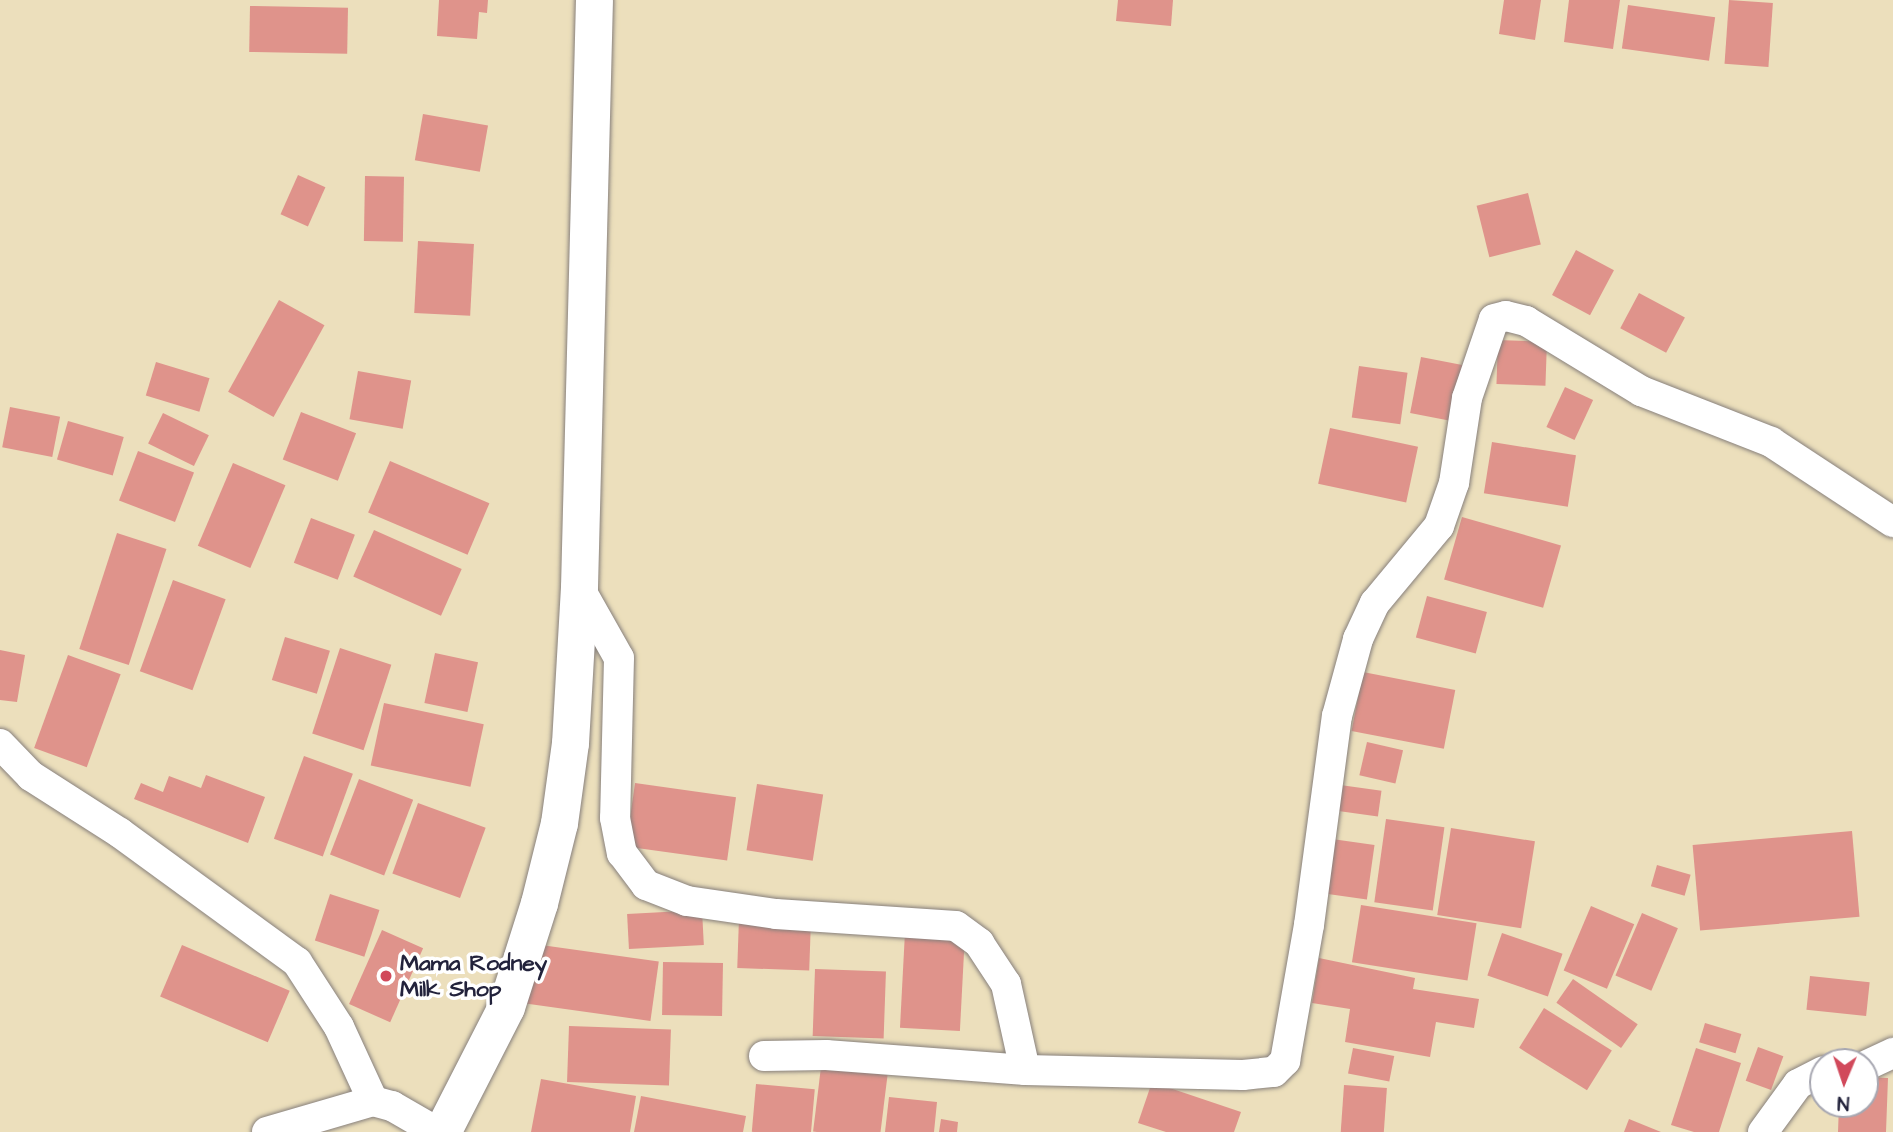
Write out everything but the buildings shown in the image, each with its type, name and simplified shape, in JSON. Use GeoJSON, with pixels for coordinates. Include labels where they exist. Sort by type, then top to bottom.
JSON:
{"type":"FeatureCollection","features":[{"type":"Feature","properties":{"kind":"street"},"geometry":{"type":"LineString","coordinates":[[267,1132],[373,1101],[392,1106],[440,1132],[506,1007],[539,903],[570,743],[579,587],[594,0]]}},
{"type":"Feature","properties":{"kind":"street"},"geometry":{"type":"LineString","coordinates":[[764,1056],[826,1055],[1025,1070],[1243,1075],[1274,1072],[1285,1061],[1309,925],[1337,716],[1358,639],[1375,603],[1440,526],[1454,483],[1467,398],[1494,319],[1506,316],[1527,321],[1641,391],[1771,442],[1893,523]]}},
{"type":"Feature","properties":{"kind":"street"},"geometry":{"type":"LineString","coordinates":[[579,587],[620,658],[615,818],[622,853],[646,885],[687,901],[776,914],[956,926],[979,943],[1006,984],[1025,1070]]}},
{"type":"Feature","properties":{"kind":"street"},"geometry":{"type":"LineString","coordinates":[[0,744],[31,776],[120,833],[297,962],[339,1027],[373,1101]]}},
{"type":"Feature","properties":{"kind":"street"},"geometry":{"type":"LineString","coordinates":[[1763,1132],[1798,1084],[1809,1078]]}},
{"type":"Feature","properties":{"kind":"place","name":"Mama Rodney Milk Shop"},"geometry":{"type":"Point","coordinates":[386,976]}}]}
